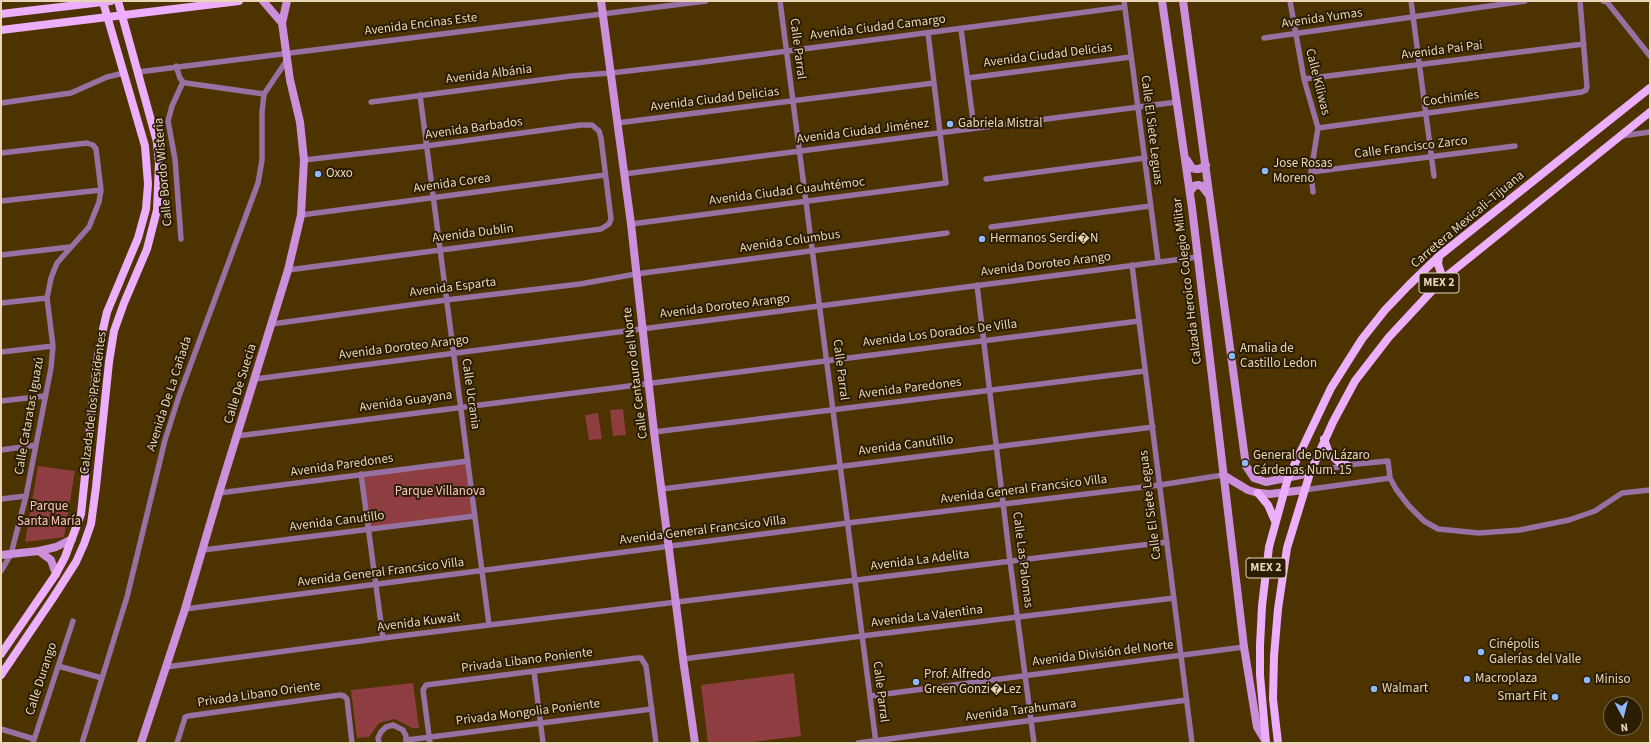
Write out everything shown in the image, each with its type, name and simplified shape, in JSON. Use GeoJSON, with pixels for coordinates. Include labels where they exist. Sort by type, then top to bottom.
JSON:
{"type":"FeatureCollection","features":[{"type":"Feature","properties":{"kind":"main road","name":"Calzada de los Presidentes"},"geometry":{"type":"LineString","coordinates":[[1,654],[56,574],[72,539],[81,514],[97,362],[101,338],[108,312],[138,238],[146,209],[148,184],[145,146],[107,18],[106,1]]}},
{"type":"Feature","properties":{"kind":"main road"},"geometry":{"type":"LineString","coordinates":[[1,14],[106,1]]}},
{"type":"Feature","properties":{"kind":"main road","name":"Calzada de los Presidentes"},"geometry":{"type":"LineString","coordinates":[[1,675],[76,562],[91,524],[109,362],[114,331],[147,249],[157,210],[159,163],[157,142],[118,1]]}},
{"type":"Feature","properties":{"kind":"main road"},"geometry":{"type":"LineString","coordinates":[[1,30],[239,1]]}},
{"type":"Feature","properties":{"kind":"main road","name":"Carretera Mexicali–Tijuana"},"geometry":{"type":"LineString","coordinates":[[1266,743],[1260,689],[1260,645],[1262,606],[1268,555],[1275,521],[1288,478],[1331,388],[1346,362],[1385,310],[1439,256],[1650,88]]}},
{"type":"Feature","properties":{"kind":"main road","name":"MEX 2"},"geometry":{"type":"LineString","coordinates":[[1278,743],[1273,699],[1274,656],[1287,548],[1310,473],[1324,439],[1355,381],[1389,337],[1442,279],[1650,112]]}},
{"type":"Feature","properties":{"kind":"main road"},"geometry":{"type":"LineString","coordinates":[[1439,256],[1438,264],[1442,279]]}},
{"type":"Feature","properties":{"kind":"main road"},"geometry":{"type":"LineString","coordinates":[[1324,439],[1329,454],[1334,459],[1347,465]]}},
{"type":"Feature","properties":{"kind":"main road"},"geometry":{"type":"LineString","coordinates":[[1258,493],[1268,505],[1275,521]]}},
{"type":"Feature","properties":{"kind":"street"},"geometry":{"type":"LineString","coordinates":[[263,1],[282,23]]}},
{"type":"Feature","properties":{"kind":"street","name":"Calle De Suecia"},"geometry":{"type":"LineString","coordinates":[[141,743],[185,609],[218,493],[272,324],[288,270],[301,215],[304,160],[300,122],[282,23],[287,1]]}},
{"type":"Feature","properties":{"kind":"street","name":"Calle Centauro del Norte"},"geometry":{"type":"LineString","coordinates":[[601,1],[631,224],[654,432],[695,743]]}},
{"type":"Feature","properties":{"kind":"street","name":"Avenida Encinas Este"},"geometry":{"type":"LineString","coordinates":[[138,72],[176,66],[287,56],[706,1]]}},
{"type":"Feature","properties":{"kind":"street","name":"Calle Parral"},"geometry":{"type":"LineString","coordinates":[[780,1],[876,742]]}},
{"type":"Feature","properties":{"kind":"street","name":"Calzada Heroico Colegio Militar"},"geometry":{"type":"LineString","coordinates":[[1162,1],[1190,192],[1244,647],[1257,727],[1266,743]]}},
{"type":"Feature","properties":{"kind":"street"},"geometry":{"type":"LineString","coordinates":[[1183,1],[1246,466],[1254,478],[1266,482],[1347,465],[1388,461],[1390,478],[1396,489],[1409,506],[1424,521],[1438,529],[1479,533],[1520,530],[1569,520],[1595,511],[1622,493],[1650,490]]}},
{"type":"Feature","properties":{"kind":"street","name":"Calle Kiliwas"},"geometry":{"type":"LineString","coordinates":[[1290,1],[1304,79],[1318,128],[1311,172],[1313,192]]}},
{"type":"Feature","properties":{"kind":"street"},"geometry":{"type":"LineString","coordinates":[[1411,1],[1434,176]]}},
{"type":"Feature","properties":{"kind":"street","name":"Avenida Yumas"},"geometry":{"type":"LineString","coordinates":[[1264,38],[1295,35],[1413,16],[1525,1]]}},
{"type":"Feature","properties":{"kind":"street"},"geometry":{"type":"LineString","coordinates":[[1580,1],[1584,44]]}},
{"type":"Feature","properties":{"kind":"street"},"geometry":{"type":"LineString","coordinates":[[1603,1],[1607,2],[1650,56]]}},
{"type":"Feature","properties":{"kind":"street","name":"Avenida Ciudad Camargo"},"geometry":{"type":"LineString","coordinates":[[611,73],[962,29],[1124,4]]}},
{"type":"Feature","properties":{"kind":"street","name":"Calle El Siete Leguas"},"geometry":{"type":"LineString","coordinates":[[1124,4],[1158,262]]}},
{"type":"Feature","properties":{"kind":"street"},"geometry":{"type":"LineString","coordinates":[[962,29],[974,128]]}},
{"type":"Feature","properties":{"kind":"street"},"geometry":{"type":"LineString","coordinates":[[928,33],[940,133]]}},
{"type":"Feature","properties":{"kind":"street","name":"Avenida Pai Pai"},"geometry":{"type":"LineString","coordinates":[[1304,79],[1584,44]]}},
{"type":"Feature","properties":{"kind":"street","name":"Cochimíes"},"geometry":{"type":"LineString","coordinates":[[1318,128],[1426,114],[1586,90],[1584,44]]}},
{"type":"Feature","properties":{"kind":"street","name":"Avenida De La Cañada"},"geometry":{"type":"LineString","coordinates":[[82,743],[127,597],[165,440],[179,396],[258,183],[262,160],[262,112],[264,94],[287,56]]}},
{"type":"Feature","properties":{"kind":"street","name":"Avenida Ciudad Delicias"},"geometry":{"type":"LineString","coordinates":[[968,78],[1131,57]]}},
{"type":"Feature","properties":{"kind":"street"},"geometry":{"type":"LineString","coordinates":[[176,66],[183,82],[264,94]]}},
{"type":"Feature","properties":{"kind":"street"},"geometry":{"type":"LineString","coordinates":[[1,103],[71,93],[107,76],[124,73]]}},
{"type":"Feature","properties":{"kind":"street","name":"Avenida Albánia"},"geometry":{"type":"LineString","coordinates":[[371,102],[571,76],[611,73]]}},
{"type":"Feature","properties":{"kind":"street","name":"Calle Bordo Wisteria"},"geometry":{"type":"LineString","coordinates":[[181,239],[175,159],[168,116],[183,82]]}},
{"type":"Feature","properties":{"kind":"street","name":"Avenida Ciudad Delicias"},"geometry":{"type":"LineString","coordinates":[[617,123],[934,83]]}},
{"type":"Feature","properties":{"kind":"street","name":"Calle Ucrania"},"geometry":{"type":"LineString","coordinates":[[420,95],[489,626]]}},
{"type":"Feature","properties":{"kind":"street","name":"Avenida Ciudad Jiménez"},"geometry":{"type":"LineString","coordinates":[[624,174],[1177,102]]}},
{"type":"Feature","properties":{"kind":"street","name":"Avenida Barbados"},"geometry":{"type":"LineString","coordinates":[[304,160],[426,146],[581,125],[592,125],[599,131],[601,138],[605,175]]}},
{"type":"Feature","properties":{"kind":"street"},"geometry":{"type":"LineString","coordinates":[[1619,136],[1650,132]]}},
{"type":"Feature","properties":{"kind":"street","name":"Avenida Ciudad Cuauhtémoc"},"geometry":{"type":"LineString","coordinates":[[631,224],[946,183],[940,133]]}},
{"type":"Feature","properties":{"kind":"street","name":"Calle Cataratas Iguazú"},"geometry":{"type":"LineString","coordinates":[[1,153],[88,143],[93,145],[96,149],[100,190],[99,202],[89,227],[57,263],[51,278],[47,298],[53,346],[51,368],[26,496],[11,554],[1,571]]}},
{"type":"Feature","properties":{"kind":"street","name":"Calle Francisco Zarco"},"geometry":{"type":"LineString","coordinates":[[1311,172],[1515,146]]}},
{"type":"Feature","properties":{"kind":"street"},"geometry":{"type":"LineString","coordinates":[[1185,156],[1192,168],[1199,169],[1206,165]]}},
{"type":"Feature","properties":{"kind":"street"},"geometry":{"type":"LineString","coordinates":[[986,179],[1145,158]]}},
{"type":"Feature","properties":{"kind":"street","name":"Avenida Corea"},"geometry":{"type":"LineString","coordinates":[[301,215],[605,175]]}},
{"type":"Feature","properties":{"kind":"street","name":"Avenida Dublin"},"geometry":{"type":"LineString","coordinates":[[288,270],[601,229],[610,224],[611,219],[605,175]]}},
{"type":"Feature","properties":{"kind":"street"},"geometry":{"type":"LineString","coordinates":[[1190,192],[1194,186],[1202,186],[1206,189],[1210,196]]}},
{"type":"Feature","properties":{"kind":"street"},"geometry":{"type":"LineString","coordinates":[[1,201],[100,190]]}},
{"type":"Feature","properties":{"kind":"street"},"geometry":{"type":"LineString","coordinates":[[990,227],[1150,206]]}},
{"type":"Feature","properties":{"kind":"street","name":"Avenida Columbus"},"geometry":{"type":"LineString","coordinates":[[636,274],[947,233]]}},
{"type":"Feature","properties":{"kind":"street"},"geometry":{"type":"LineString","coordinates":[[1,255],[70,247]]}},
{"type":"Feature","properties":{"kind":"street","name":"Avenida Doroteo Arango"},"geometry":{"type":"LineString","coordinates":[[255,379],[1198,257]]}},
{"type":"Feature","properties":{"kind":"street","name":"Calle El Siete Leguas"},"geometry":{"type":"LineString","coordinates":[[1132,265],[1192,743]]}},
{"type":"Feature","properties":{"kind":"street","name":"Avenida Esparta"},"geometry":{"type":"LineString","coordinates":[[272,324],[446,300],[580,284],[636,274]]}},
{"type":"Feature","properties":{"kind":"street","name":"Calle Las Palomas"},"geometry":{"type":"LineString","coordinates":[[977,285],[1010,561],[1034,743]]}},
{"type":"Feature","properties":{"kind":"street"},"geometry":{"type":"LineString","coordinates":[[1,303],[47,298]]}},
{"type":"Feature","properties":{"kind":"street","name":"Avenida Los Dorados De Villa"},"geometry":{"type":"LineString","coordinates":[[649,382],[1139,321]]}},
{"type":"Feature","properties":{"kind":"street"},"geometry":{"type":"LineString","coordinates":[[1,352],[53,346]]}},
{"type":"Feature","properties":{"kind":"street","name":"Avenida Paredones"},"geometry":{"type":"LineString","coordinates":[[654,432],[1145,371]]}},
{"type":"Feature","properties":{"kind":"street","name":"Avenida Guayana"},"geometry":{"type":"LineString","coordinates":[[237,436],[649,382]]}},
{"type":"Feature","properties":{"kind":"street"},"geometry":{"type":"LineString","coordinates":[[1,401],[45,396]]}},
{"type":"Feature","properties":{"kind":"street","name":"Avenida Canutillo"},"geometry":{"type":"LineString","coordinates":[[662,489],[1153,427]]}},
{"type":"Feature","properties":{"kind":"street"},"geometry":{"type":"LineString","coordinates":[[1,450],[36,445]]}},
{"type":"Feature","properties":{"kind":"street","name":"Avenida Paredones"},"geometry":{"type":"LineString","coordinates":[[218,493],[468,461]]}},
{"type":"Feature","properties":{"kind":"street"},"geometry":{"type":"LineString","coordinates":[[361,474],[383,638]]}},
{"type":"Feature","properties":{"kind":"street"},"geometry":{"type":"LineString","coordinates":[[1224,475],[1248,490],[1258,493],[1283,493],[1390,478]]}},
{"type":"Feature","properties":{"kind":"street","name":"Avenida General Francsico Villa"},"geometry":{"type":"LineString","coordinates":[[185,609],[848,523],[1160,485],[1224,475]]}},
{"type":"Feature","properties":{"kind":"street"},"geometry":{"type":"LineString","coordinates":[[1,499],[26,496]]}},
{"type":"Feature","properties":{"kind":"street","name":"Avenida Canutillo"},"geometry":{"type":"LineString","coordinates":[[203,550],[475,516]]}},
{"type":"Feature","properties":{"kind":"street"},"geometry":{"type":"LineString","coordinates":[[1,555],[39,551],[56,547],[72,539]]}},
{"type":"Feature","properties":{"kind":"street","name":"Avenida La Adelita"},"geometry":{"type":"LineString","coordinates":[[676,602],[1167,542]]}},
{"type":"Feature","properties":{"kind":"street"},"geometry":{"type":"LineString","coordinates":[[39,551],[51,560],[56,574]]}},
{"type":"Feature","properties":{"kind":"street","name":"Avenida La Valentina"},"geometry":{"type":"LineString","coordinates":[[683,659],[1174,598]]}},
{"type":"Feature","properties":{"kind":"street","name":"Avenida Kuwait"},"geometry":{"type":"LineString","coordinates":[[166,667],[383,638],[676,602]]}},
{"type":"Feature","properties":{"kind":"street","name":"Calle Durango"},"geometry":{"type":"LineString","coordinates":[[33,741],[73,621]]}},
{"type":"Feature","properties":{"kind":"street","name":"Avenida División del Norte"},"geometry":{"type":"LineString","coordinates":[[870,696],[1244,647]]}},
{"type":"Feature","properties":{"kind":"street","name":"Privada Libano Poniente"},"geometry":{"type":"LineString","coordinates":[[430,740],[423,690],[426,685],[534,670],[642,658],[646,666],[652,709]]}},
{"type":"Feature","properties":{"kind":"street"},"geometry":{"type":"LineString","coordinates":[[58,666],[102,678]]}},
{"type":"Feature","properties":{"kind":"street"},"geometry":{"type":"LineString","coordinates":[[534,670],[543,743]]}},
{"type":"Feature","properties":{"kind":"street","name":"Privada Libano Oriente"},"geometry":{"type":"LineString","coordinates":[[177,743],[185,717],[188,716],[340,695],[344,696],[346,700],[352,743]]}},
{"type":"Feature","properties":{"kind":"street","name":"Avenida Tarahumara"},"geometry":{"type":"LineString","coordinates":[[858,743],[876,742],[1187,700]]}},
{"type":"Feature","properties":{"kind":"street"},"geometry":{"type":"LineString","coordinates":[[652,709],[656,743]]}},
{"type":"Feature","properties":{"kind":"street","name":"Privada Mongolia Poniente"},"geometry":{"type":"LineString","coordinates":[[407,741],[430,740],[540,723],[652,709]]}},
{"type":"Feature","properties":{"kind":"street"},"geometry":{"type":"LineString","coordinates":[[374,743],[378,743],[381,732],[390,726],[400,728],[405,733],[407,741]]}},
{"type":"Feature","properties":{"kind":"street"},"geometry":{"type":"LineString","coordinates":[[1,729],[33,741]]}},
{"type":"Feature","properties":{"kind":"green space"},"geometry":{"type":"Polygon","coordinates":[[[623,409],[626,435],[613,436],[610,410],[623,409]]]}},
{"type":"Feature","properties":{"kind":"green space"},"geometry":{"type":"Polygon","coordinates":[[[598,413],[602,439],[589,440],[585,415],[598,413]]]}},
{"type":"Feature","properties":{"kind":"green space","name":"Parque Villanova"},"geometry":{"type":"Polygon","coordinates":[[[467,461],[474,515],[369,528],[362,475],[467,461]]]}},
{"type":"Feature","properties":{"kind":"green space","name":"Parque Santa María"},"geometry":{"type":"Polygon","coordinates":[[[38,466],[75,471],[64,537],[25,542],[38,466]]]}},
{"type":"Feature","properties":{"kind":"green space"},"geometry":{"type":"Polygon","coordinates":[[[794,673],[801,736],[744,743],[708,743],[701,685],[794,673]]]}},
{"type":"Feature","properties":{"kind":"green space"},"geometry":{"type":"Polygon","coordinates":[[[413,683],[419,728],[412,728],[395,719],[379,723],[369,737],[357,738],[351,690],[413,683]]]}},
{"type":"Feature","properties":{"kind":"place","name":"Gabriela Mistral"},"geometry":{"type":"Point","coordinates":[950,124]}},
{"type":"Feature","properties":{"kind":"place","name":"Jose Rosas Moreno"},"geometry":{"type":"Point","coordinates":[1265,171]}},
{"type":"Feature","properties":{"kind":"place","name":"Oxxo"},"geometry":{"type":"Point","coordinates":[318,174]}},
{"type":"Feature","properties":{"kind":"place","name":"Hermanos Serdi�N"},"geometry":{"type":"Point","coordinates":[982,239]}},
{"type":"Feature","properties":{"kind":"place","name":"Amalia de Castillo Ledon"},"geometry":{"type":"Point","coordinates":[1232,356]}},
{"type":"Feature","properties":{"kind":"place","name":"General de Div Lázaro Cárdenas Num. 15"},"geometry":{"type":"Point","coordinates":[1245,463]}},
{"type":"Feature","properties":{"kind":"place","name":"Cinépolis Galerías del Valle"},"geometry":{"type":"Point","coordinates":[1481,652]}},
{"type":"Feature","properties":{"kind":"place","name":"Macroplaza"},"geometry":{"type":"Point","coordinates":[1467,679]}},
{"type":"Feature","properties":{"kind":"place","name":"Miniso"},"geometry":{"type":"Point","coordinates":[1587,680]}},
{"type":"Feature","properties":{"kind":"place","name":"Prof. Alfredo Green Gonzi�Lez"},"geometry":{"type":"Point","coordinates":[916,682]}},
{"type":"Feature","properties":{"kind":"place","name":"Walmart"},"geometry":{"type":"Point","coordinates":[1374,689]}},
{"type":"Feature","properties":{"kind":"place","name":"Smart Fit"},"geometry":{"type":"Point","coordinates":[1555,697]}}]}
